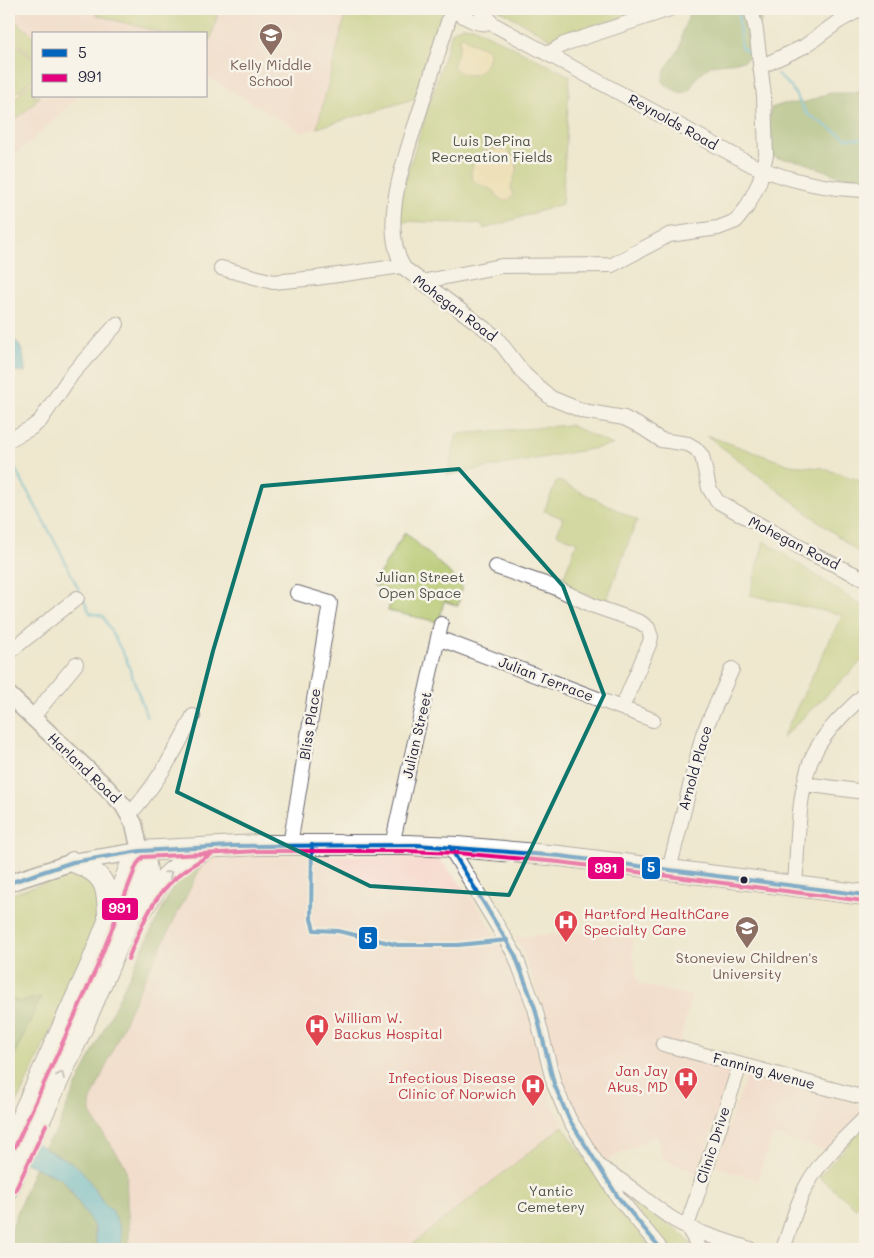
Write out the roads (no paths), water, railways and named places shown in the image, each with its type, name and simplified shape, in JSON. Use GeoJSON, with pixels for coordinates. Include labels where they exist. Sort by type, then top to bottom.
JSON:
{"type":"FeatureCollection","features":[{"type":"Feature","properties":{"kind":"highway"},"geometry":{"type":"LineString","coordinates":[[11,1184],[32,1115],[80,988],[132,861],[140,851],[290,845],[450,847],[560,856],[865,895]]}},
{"type":"Feature","properties":{"kind":"highway"},"geometry":{"type":"LineString","coordinates":[[107,973],[121,958],[140,915],[160,881],[183,862],[212,847]]}},
{"type":"Feature","properties":{"kind":"highway"},"geometry":{"type":"LineString","coordinates":[[9,1144],[32,1115],[107,973],[146,875],[146,863],[140,851]]}},
{"type":"Feature","properties":{"kind":"highway"},"geometry":{"type":"LineString","coordinates":[[73,862],[93,871],[102,879],[107,895],[108,923]]}},
{"type":"Feature","properties":{"kind":"main road","name":"Harland Road"},"geometry":{"type":"LineString","coordinates":[[9,695],[105,786],[130,814],[137,831],[140,851]]}},
{"type":"Feature","properties":{"kind":"main road"},"geometry":{"type":"LineString","coordinates":[[9,883],[73,862],[140,851]]}},
{"type":"Feature","properties":{"kind":"street","name":"Reynolds Road"},"geometry":{"type":"LineString","coordinates":[[452,9],[477,22],[491,23]]}},
{"type":"Feature","properties":{"kind":"street","name":"Mohegan Road"},"geometry":{"type":"LineString","coordinates":[[452,9],[407,151],[397,192],[394,212],[394,239],[396,253],[402,266],[408,273],[496,337],[525,374],[547,396],[574,408],[624,418],[661,440],[693,446],[702,456],[709,488],[717,501],[819,558],[865,579]]}},
{"type":"Feature","properties":{"kind":"street","name":"Reynolds Road"},"geometry":{"type":"LineString","coordinates":[[480,9],[487,15],[491,23],[730,153],[763,169],[797,180],[830,187],[865,190]]}},
{"type":"Feature","properties":{"kind":"street"},"geometry":{"type":"LineString","coordinates":[[548,54],[564,44],[670,9]]}},
{"type":"Feature","properties":{"kind":"street"},"geometry":{"type":"LineString","coordinates":[[421,282],[501,266],[604,266],[617,263],[669,235],[718,228],[736,221],[747,207],[759,183],[766,145],[764,96],[756,30],[751,9]]}},
{"type":"Feature","properties":{"kind":"street"},"geometry":{"type":"LineString","coordinates":[[760,66],[805,46],[840,21],[861,9]]}},
{"type":"Feature","properties":{"kind":"street"},"geometry":{"type":"LineString","coordinates":[[222,268],[267,281],[282,282],[402,266]]}},
{"type":"Feature","properties":{"kind":"street"},"geometry":{"type":"LineString","coordinates":[[9,440],[31,428],[40,420],[72,374],[118,324]]}},
{"type":"Feature","properties":{"kind":"street"},"geometry":{"type":"LineString","coordinates":[[496,566],[560,590],[602,609],[640,622],[648,628],[651,637],[650,642],[622,708]]}},
{"type":"Feature","properties":{"kind":"street","name":"Bliss Place"},"geometry":{"type":"LineString","coordinates":[[290,845],[330,603],[297,593]]}},
{"type":"Feature","properties":{"kind":"street"},"geometry":{"type":"LineString","coordinates":[[9,652],[77,598]]}},
{"type":"Feature","properties":{"kind":"street","name":"Julian Terrace"},"geometry":{"type":"LineString","coordinates":[[440,631],[653,720]]}},
{"type":"Feature","properties":{"kind":"street","name":"Julian Street"},"geometry":{"type":"LineString","coordinates":[[392,845],[440,631]]}},
{"type":"Feature","properties":{"kind":"street"},"geometry":{"type":"LineString","coordinates":[[32,718],[76,664]]}},
{"type":"Feature","properties":{"kind":"street","name":"Arnold Place"},"geometry":{"type":"LineString","coordinates":[[669,870],[704,734],[732,669]]}},
{"type":"Feature","properties":{"kind":"street"},"geometry":{"type":"LineString","coordinates":[[795,886],[804,784],[810,760],[819,744],[865,694]]}},
{"type":"Feature","properties":{"kind":"street"},"geometry":{"type":"LineString","coordinates":[[130,814],[152,788],[170,760],[193,716]]}},
{"type":"Feature","properties":{"kind":"street"},"geometry":{"type":"LineString","coordinates":[[804,784],[865,792]]}},
{"type":"Feature","properties":{"kind":"street"},"geometry":{"type":"LineString","coordinates":[[450,847],[515,955],[535,1008],[551,1076],[572,1126],[618,1197],[661,1249]]}},
{"type":"Feature","properties":{"kind":"street","name":"Fanning Avenue"},"geometry":{"type":"LineString","coordinates":[[663,1044],[865,1098]]}},
{"type":"Feature","properties":{"kind":"street","name":"Clinic Drive"},"geometry":{"type":"LineString","coordinates":[[686,1226],[740,1065]]}},
{"type":"Feature","properties":{"kind":"street"},"geometry":{"type":"LineString","coordinates":[[784,1249],[809,1181],[834,1150],[865,1118]]}},
{"type":"Feature","properties":{"kind":"street"},"geometry":{"type":"LineString","coordinates":[[598,1166],[617,1176],[667,1215],[686,1226],[726,1246],[750,1249]]}},
{"type":"Feature","properties":{"kind":"street"},"geometry":{"type":"LineString","coordinates":[[686,1226],[700,1249]]}},
{"type":"Feature","properties":{"kind":"water"},"geometry":{"type":"Polygon","coordinates":[[[9,336],[20,346],[25,372],[9,371],[9,336]]]}},
{"type":"Feature","properties":{"kind":"water"},"geometry":{"type":"Polygon","coordinates":[[[9,1128],[71,1162],[82,1171],[105,1205],[112,1209],[122,1239],[119,1249],[97,1249],[95,1228],[62,1179],[9,1156],[9,1128]]]}},
{"type":"Feature","properties":{"kind":"waterway"},"geometry":{"type":"LineString","coordinates":[[738,9],[741,47],[749,53]]}},
{"type":"Feature","properties":{"kind":"waterway"},"geometry":{"type":"LineString","coordinates":[[777,74],[791,87],[807,114],[846,138],[865,139]]}},
{"type":"Feature","properties":{"kind":"waterway"},"geometry":{"type":"LineString","coordinates":[[13,465],[60,551],[90,613],[103,616],[126,659],[147,717]]}},
{"type":"Feature","properties":{"kind":"place","name":"Kelly Middle School"},"geometry":{"type":"Point","coordinates":[271,56]}},
{"type":"Feature","properties":{"kind":"place","name":"Hartford HealthCare Specialty Care"},"geometry":{"type":"Point","coordinates":[566,943]}},
{"type":"Feature","properties":{"kind":"place","name":"Stoneview Children's University"},"geometry":{"type":"Point","coordinates":[747,949]}},
{"type":"Feature","properties":{"kind":"place","name":"William W. Backus Hospital"},"geometry":{"type":"Point","coordinates":[317,1047]}},
{"type":"Feature","properties":{"kind":"place","name":"Jan Jay Akus, MD"},"geometry":{"type":"Point","coordinates":[686,1100]}},
{"type":"Feature","properties":{"kind":"place","name":"Infectious Disease Clinic of Norwich"},"geometry":{"type":"Point","coordinates":[533,1107]}},
{"type":"Feature","properties":{"kind":"park label","name":"Luis DePina Recreation Fields"},"geometry":{"type":"Point","coordinates":[492,150]}},
{"type":"Feature","properties":{"kind":"park label","name":"Julian Street Open Space"},"geometry":{"type":"Point","coordinates":[420,586]}},
{"type":"Feature","properties":{"kind":"park label","name":"Yantic Cemetery"},"geometry":{"type":"Point","coordinates":[551,1200]}}]}
